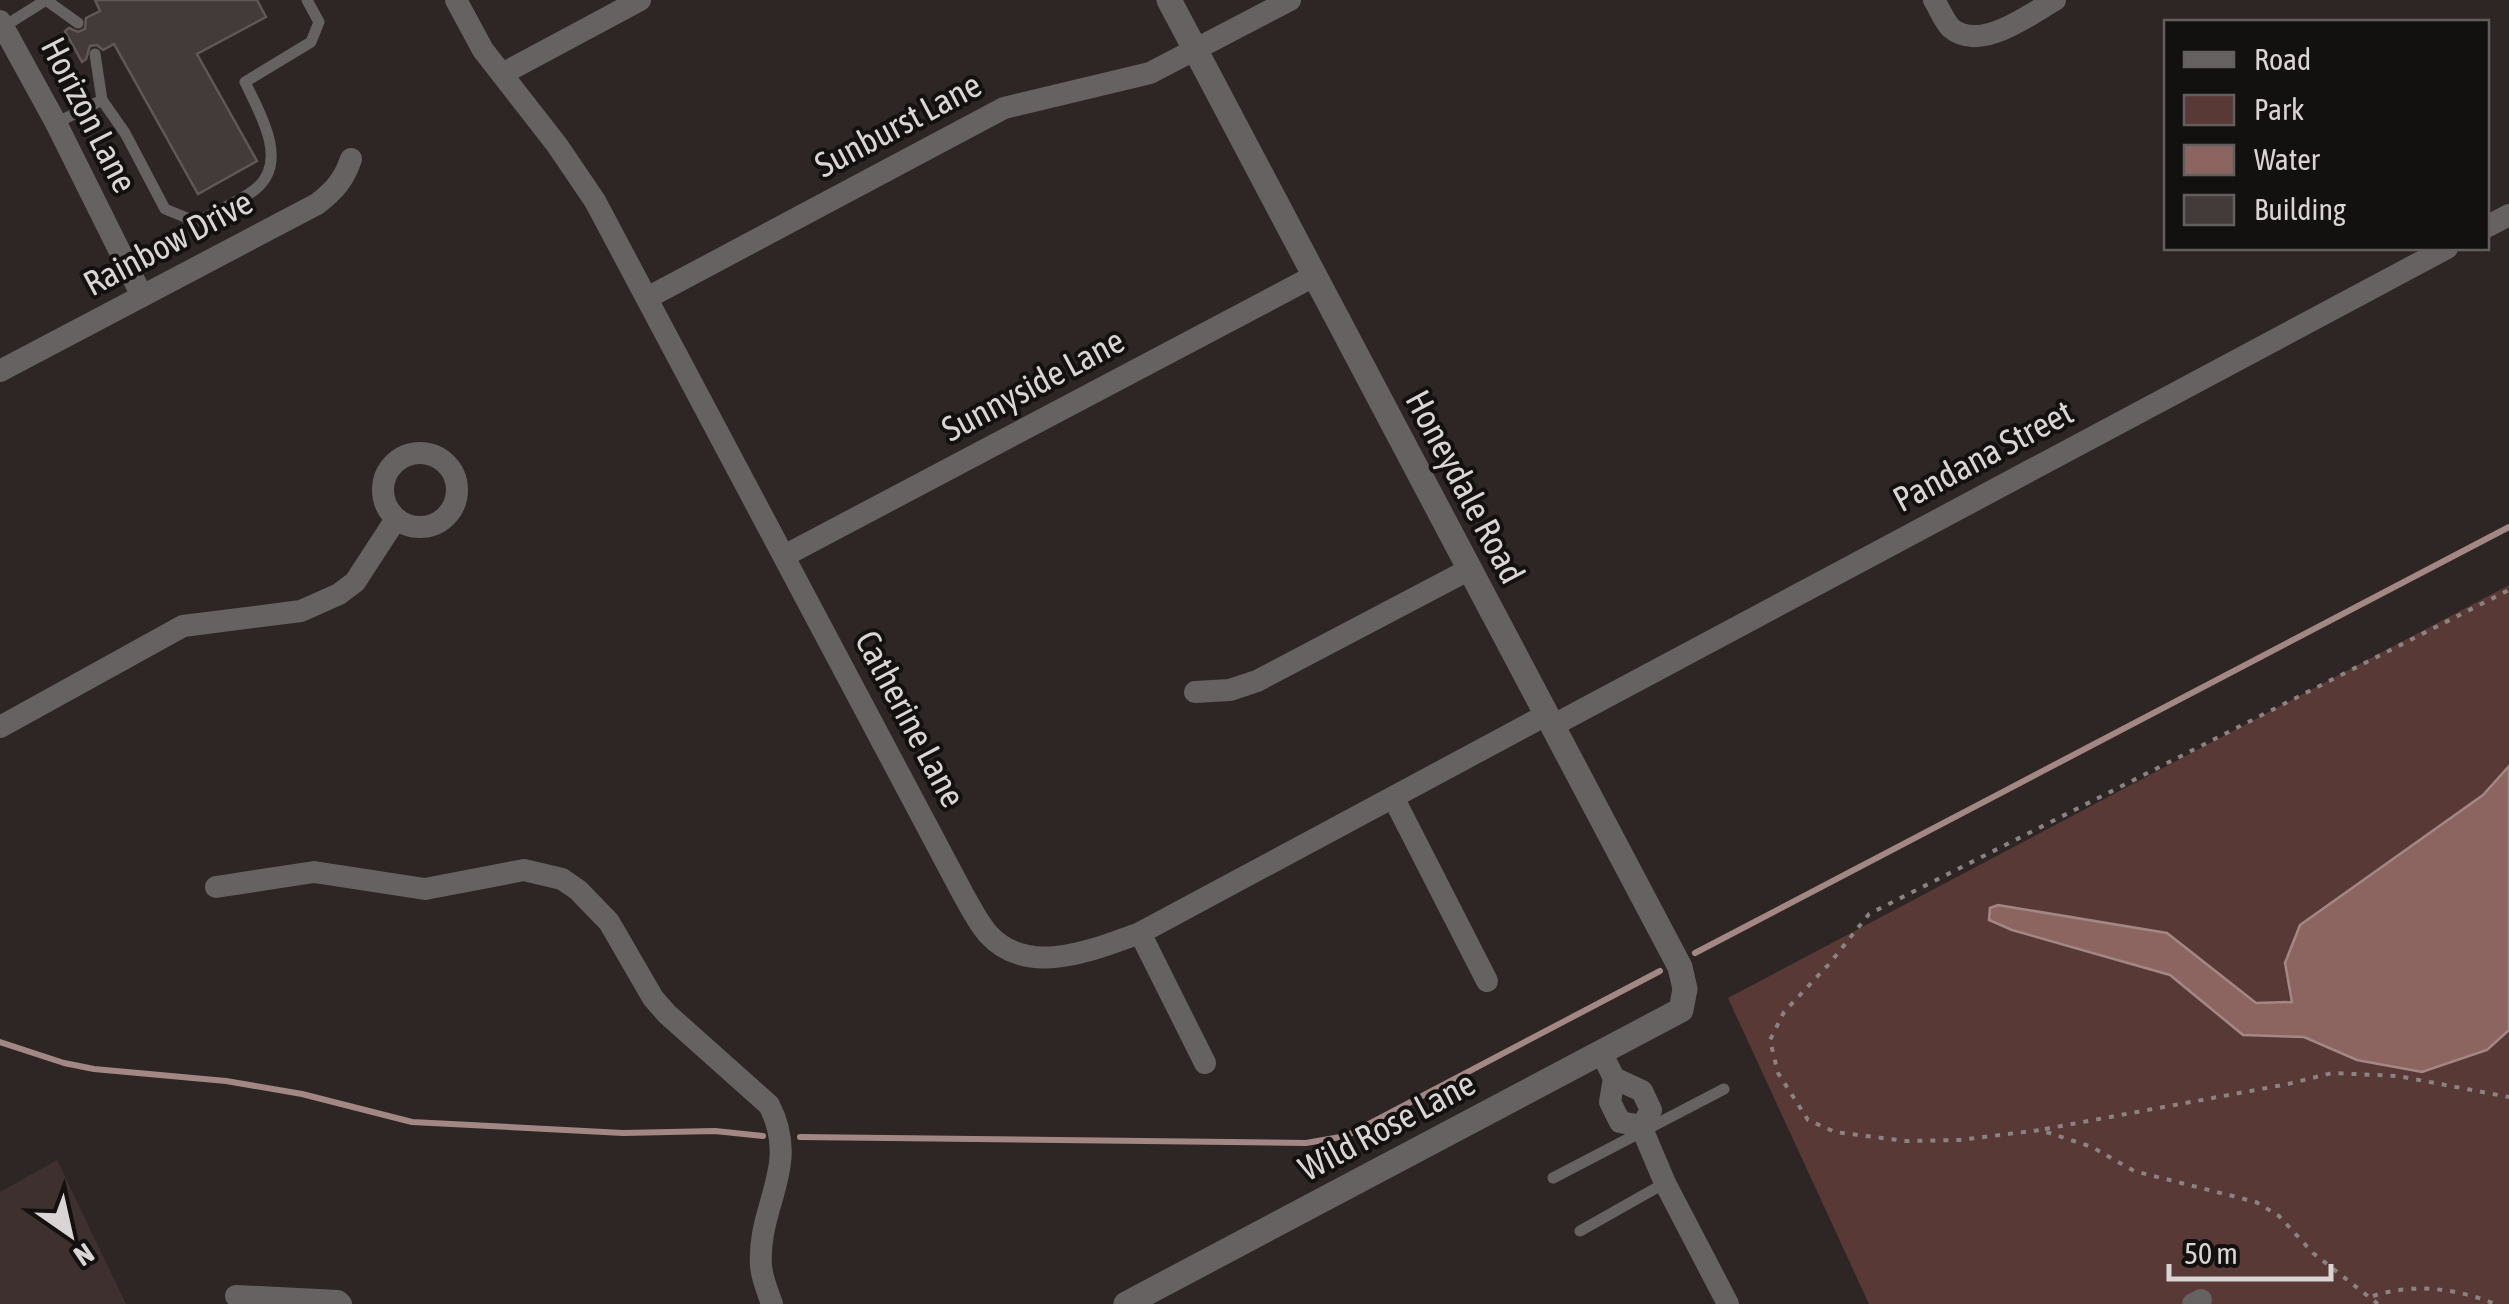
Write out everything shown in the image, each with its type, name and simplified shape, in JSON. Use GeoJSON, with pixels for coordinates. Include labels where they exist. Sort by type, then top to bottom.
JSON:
{"type":"FeatureCollection","features":[{"type":"Feature","properties":{"kind":"street","name":"Catherine Lane"},"geometry":{"type":"LineString","coordinates":[[456,0],[483,50],[578,174],[963,894],[990,936],[1008,950],[1030,956],[1078,955],[1140,933],[1550,720]]}},
{"type":"Feature","properties":{"kind":"street"},"geometry":{"type":"LineString","coordinates":[[502,74],[640,0]]}},
{"type":"Feature","properties":{"kind":"street","name":"Honeydale Road"},"geometry":{"type":"LineString","coordinates":[[1169,0],[1680,966],[1684,989],[1680,1010]]}},
{"type":"Feature","properties":{"kind":"street","name":"Sunburst Lane"},"geometry":{"type":"LineString","coordinates":[[646,298],[1004,108],[1150,73],[1290,0]]}},
{"type":"Feature","properties":{"kind":"street"},"geometry":{"type":"LineString","coordinates":[[1934,0],[1950,27],[1966,36],[2005,28],[2056,0]]}},
{"type":"Feature","properties":{"kind":"street","name":"Horizon Lane"},"geometry":{"type":"LineString","coordinates":[[2,24],[142,296]]}},
{"type":"Feature","properties":{"kind":"street","name":"Rainbow Drive"},"geometry":{"type":"LineString","coordinates":[[0,372],[316,204],[334,192],[351,159]]}},
{"type":"Feature","properties":{"kind":"street","name":"Pandana Street"},"geometry":{"type":"LineString","coordinates":[[1550,720],[2444,250]]}},
{"type":"Feature","properties":{"kind":"street","name":"Sunnyside Lane"},"geometry":{"type":"LineString","coordinates":[[784,556],[1314,276]]}},
{"type":"Feature","properties":{"kind":"street"},"geometry":{"type":"LineString","coordinates":[[0,727],[183,626],[301,611],[329,600],[355,582],[396,519]]}},
{"type":"Feature","properties":{"kind":"street"},"geometry":{"type":"LineString","coordinates":[[1194,692],[1230,690],[1257,681],[1470,570]]}},
{"type":"Feature","properties":{"kind":"street"},"geometry":{"type":"LineString","coordinates":[[1394,799],[1487,981]]}},
{"type":"Feature","properties":{"kind":"street"},"geometry":{"type":"LineString","coordinates":[[216,887],[314,872],[425,889],[524,870],[544,872],[578,890],[609,922],[653,998],[769,1105],[779,1124],[783,1142],[781,1163],[762,1247],[762,1268],[772,1304]]}},
{"type":"Feature","properties":{"kind":"street"},"geometry":{"type":"LineString","coordinates":[[1140,933],[1205,1063]]}},
{"type":"Feature","properties":{"kind":"street","name":"Wild Rose Lane"},"geometry":{"type":"LineString","coordinates":[[1126,1304],[1680,1010]]}},
{"type":"Feature","properties":{"kind":"street"},"geometry":{"type":"LineString","coordinates":[[1601,1052],[1614,1078],[1610,1102],[1620,1122],[1642,1129],[1728,1304]]}},
{"type":"Feature","properties":{"kind":"street"},"geometry":{"type":"LineString","coordinates":[[236,1296],[341,1304]]}},
{"type":"Feature","properties":{"kind":"lane"},"geometry":{"type":"LineString","coordinates":[[2,24],[46,0],[78,23]]}},
{"type":"Feature","properties":{"kind":"lane"},"geometry":{"type":"LineString","coordinates":[[96,54],[102,100],[125,133],[165,209],[197,222],[260,186],[269,170],[270,136],[245,82],[311,42],[319,22],[306,0]]}},
{"type":"Feature","properties":{"kind":"lane"},"geometry":{"type":"LineString","coordinates":[[56,123],[102,100]]}},
{"type":"Feature","properties":{"kind":"lane"},"geometry":{"type":"LineString","coordinates":[[1554,1178],[1642,1129],[1724,1090]]}},
{"type":"Feature","properties":{"kind":"lane"},"geometry":{"type":"LineString","coordinates":[[1580,1231],[1666,1183]]}},
{"type":"Feature","properties":{"kind":"path"},"geometry":{"type":"LineString","coordinates":[[2509,590],[1869,914],[1784,1012],[1770,1040],[1778,1072],[1808,1120],[1835,1132],[1906,1142],[2040,1130],[2288,1084],[2332,1072],[2398,1076],[2509,1096]]}},
{"type":"Feature","properties":{"kind":"path"},"geometry":{"type":"LineString","coordinates":[[2040,1130],[2092,1147],[2134,1171],[2256,1202],[2279,1216],[2313,1253],[2378,1304]]}},
{"type":"Feature","properties":{"kind":"path"},"geometry":{"type":"LineString","coordinates":[[2371,1297],[2392,1290],[2428,1288],[2495,1304]]}},
{"type":"Feature","properties":{"kind":"shaded area"},"geometry":{"type":"Polygon","coordinates":[[[57,1160],[126,1304],[0,1304],[0,1192],[57,1160]]]}},
{"type":"Feature","properties":{"kind":"green space"},"geometry":{"type":"Polygon","coordinates":[[[2509,585],[2509,1304],[1869,1304],[1728,998],[2509,585]]]}},
{"type":"Feature","properties":{"kind":"water"},"geometry":{"type":"Polygon","coordinates":[[[2509,766],[2509,1030],[2487,1050],[2422,1072],[2357,1060],[2304,1037],[2243,1035],[2170,975],[1989,920],[1990,908],[1998,905],[2167,933],[2256,1003],[2292,1002],[2285,963],[2300,925],[2483,795],[2509,766]]]}},
{"type":"Feature","properties":{"kind":"building"},"geometry":{"type":"Polygon","coordinates":[[[95,0],[257,0],[266,17],[197,54],[257,161],[198,194],[114,44],[103,50],[97,45],[90,46],[82,62],[65,31],[85,29],[86,18],[100,11],[95,0]]]}},
{"type":"Feature","properties":{"kind":"waterway"},"geometry":{"type":"LineString","coordinates":[[1695,953],[2509,527]]}},
{"type":"Feature","properties":{"kind":"waterway"},"geometry":{"type":"LineString","coordinates":[[800,1137],[1306,1143],[1346,1136],[1660,971]]}},
{"type":"Feature","properties":{"kind":"waterway"},"geometry":{"type":"LineString","coordinates":[[0,1042],[94,1069],[226,1081],[302,1094],[412,1122],[623,1133],[715,1131],[763,1136]]}}]}
